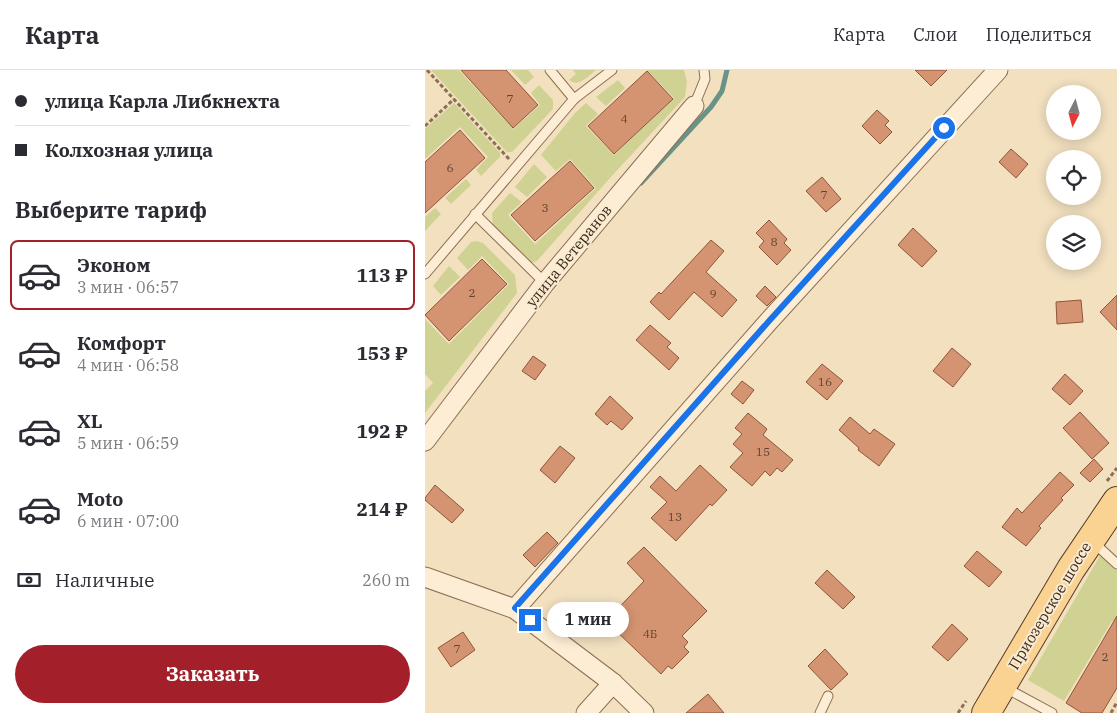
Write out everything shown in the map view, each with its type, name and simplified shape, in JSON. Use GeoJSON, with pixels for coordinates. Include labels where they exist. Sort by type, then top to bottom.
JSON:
{"type":"FeatureCollection","features":[{"type":"Feature","properties":{"kind":"main road","name":"Приозерское шоссе"},"geometry":{"type":"LineString","coordinates":[[985,713],[1090,540],[1117,501]]}},
{"type":"Feature","properties":{"kind":"street"},"geometry":{"type":"LineString","coordinates":[[515,608],[762,328],[998,70]]}},
{"type":"Feature","properties":{"kind":"street","name":"улица Ветеранов"},"geometry":{"type":"LineString","coordinates":[[425,441],[545,283],[694,106]]}},
{"type":"Feature","properties":{"kind":"street"},"geometry":{"type":"LineString","coordinates":[[425,577],[515,608],[613,683],[643,713]]}},
{"type":"Feature","properties":{"kind":"street"},"geometry":{"type":"LineString","coordinates":[[586,713],[613,683]]}},
{"type":"Feature","properties":{"kind":"lane"},"geometry":{"type":"LineString","coordinates":[[550,70],[574,99]]}},
{"type":"Feature","properties":{"kind":"lane"},"geometry":{"type":"LineString","coordinates":[[425,274],[574,99],[612,70]]}},
{"type":"Feature","properties":{"kind":"lane","name":"улица Ветеранов"},"geometry":{"type":"LineString","coordinates":[[694,106],[705,79],[704,70]]}},
{"type":"Feature","properties":{"kind":"lane"},"geometry":{"type":"LineString","coordinates":[[475,214],[545,283]]}},
{"type":"Feature","properties":{"kind":"lane"},"geometry":{"type":"LineString","coordinates":[[1090,540],[1117,564]]}},
{"type":"Feature","properties":{"kind":"lane"},"geometry":{"type":"LineString","coordinates":[[1002,686],[1052,713]]}},
{"type":"Feature","properties":{"kind":"lane"},"geometry":{"type":"LineString","coordinates":[[820,713],[827,696]]}},
{"type":"Feature","properties":{"kind":"path"},"geometry":{"type":"LineString","coordinates":[[427,70],[516,167]]}},
{"type":"Feature","properties":{"kind":"path"},"geometry":{"type":"LineString","coordinates":[[425,126],[454,99]]}},
{"type":"Feature","properties":{"kind":"path"},"geometry":{"type":"LineString","coordinates":[[1111,713],[1117,702]]}},
{"type":"Feature","properties":{"kind":"green space"},"geometry":{"type":"Polygon","coordinates":[[[431,70],[459,70],[513,129],[540,105],[531,93],[539,85],[553,100],[553,109],[512,152],[507,152],[431,70]]]}},
{"type":"Feature","properties":{"kind":"green space"},"geometry":{"type":"Polygon","coordinates":[[[511,70],[528,70],[534,77],[525,85],[511,70]]]}},
{"type":"Feature","properties":{"kind":"green space"},"geometry":{"type":"Polygon","coordinates":[[[573,70],[596,70],[576,83],[569,80],[576,74],[573,70]]]}},
{"type":"Feature","properties":{"kind":"green space"},"geometry":{"type":"Polygon","coordinates":[[[647,70],[684,70],[687,82],[685,97],[537,261],[531,263],[493,226],[492,213],[510,193],[522,202],[508,215],[535,244],[596,188],[570,159],[556,171],[541,155],[575,113],[586,103],[598,114],[586,126],[614,155],[674,98],[647,70]]]}},
{"type":"Feature","properties":{"kind":"green space"},"geometry":{"type":"Polygon","coordinates":[[[618,80],[625,88],[606,106],[596,97],[618,80]]]}},
{"type":"Feature","properties":{"kind":"green space"},"geometry":{"type":"Polygon","coordinates":[[[454,103],[500,153],[500,157],[481,176],[476,170],[488,157],[460,127],[425,159],[425,129],[454,103]]]}},
{"type":"Feature","properties":{"kind":"green space"},"geometry":{"type":"Polygon","coordinates":[[[534,164],[547,177],[527,197],[515,187],[534,164]]]}},
{"type":"Feature","properties":{"kind":"green space"},"geometry":{"type":"Polygon","coordinates":[[[466,179],[471,185],[451,204],[445,198],[466,179]]]}},
{"type":"Feature","properties":{"kind":"green space"},"geometry":{"type":"Polygon","coordinates":[[[435,208],[441,214],[425,231],[425,217],[435,208]]]}},
{"type":"Feature","properties":{"kind":"green space"},"geometry":{"type":"Polygon","coordinates":[[[471,242],[483,243],[515,275],[517,293],[425,413],[425,391],[433,383],[425,374],[425,319],[449,344],[509,284],[482,256],[468,270],[457,258],[471,242]]]}},
{"type":"Feature","properties":{"kind":"green space"},"geometry":{"type":"Polygon","coordinates":[[[449,266],[460,277],[441,295],[433,286],[449,266]]]}},
{"type":"Feature","properties":{"kind":"green space"},"geometry":{"type":"Polygon","coordinates":[[[1101,554],[1117,569],[1117,623],[1112,621],[1064,701],[1028,680],[1101,554]]]}},
{"type":"Feature","properties":{"kind":"building"},"geometry":{"type":"Polygon","coordinates":[[[461,70],[506,70],[538,105],[513,128],[461,70]]]}},
{"type":"Feature","properties":{"kind":"building"},"geometry":{"type":"Polygon","coordinates":[[[915,70],[947,70],[931,86],[915,70]]]}},
{"type":"Feature","properties":{"kind":"building"},"geometry":{"type":"Polygon","coordinates":[[[647,71],[673,99],[614,154],[588,126],[647,71]]]}},
{"type":"Feature","properties":{"kind":"building"},"geometry":{"type":"Polygon","coordinates":[[[877,110],[889,121],[885,125],[892,132],[880,144],[862,126],[877,110]]]}},
{"type":"Feature","properties":{"kind":"building"},"geometry":{"type":"Polygon","coordinates":[[[460,130],[485,158],[425,213],[425,162],[460,130]]]}},
{"type":"Feature","properties":{"kind":"building"},"geometry":{"type":"Polygon","coordinates":[[[1011,149],[1028,164],[1016,178],[999,162],[1011,149]]]}},
{"type":"Feature","properties":{"kind":"building"},"geometry":{"type":"Polygon","coordinates":[[[570,161],[594,188],[535,241],[511,215],[570,161]]]}},
{"type":"Feature","properties":{"kind":"building"},"geometry":{"type":"Polygon","coordinates":[[[822,177],[841,199],[826,212],[806,191],[822,177]]]}},
{"type":"Feature","properties":{"kind":"building"},"geometry":{"type":"Polygon","coordinates":[[[769,220],[787,239],[784,243],[791,250],[777,265],[759,247],[764,241],[756,233],[769,220]]]}},
{"type":"Feature","properties":{"kind":"building"},"geometry":{"type":"Polygon","coordinates":[[[913,228],[937,251],[922,267],[898,245],[913,228]]]}},
{"type":"Feature","properties":{"kind":"building"},"geometry":{"type":"Polygon","coordinates":[[[711,240],[724,251],[706,272],[737,300],[722,317],[694,292],[669,320],[650,302],[659,292],[661,294],[711,240]]]}},
{"type":"Feature","properties":{"kind":"building"},"geometry":{"type":"Polygon","coordinates":[[[482,259],[507,284],[449,341],[425,315],[482,259]]]}},
{"type":"Feature","properties":{"kind":"building"},"geometry":{"type":"Polygon","coordinates":[[[765,286],[776,297],[767,306],[756,296],[765,286]]]}},
{"type":"Feature","properties":{"kind":"building"},"geometry":{"type":"Polygon","coordinates":[[[1117,295],[1117,330],[1100,312],[1117,295]]]}},
{"type":"Feature","properties":{"kind":"building"},"geometry":{"type":"Polygon","coordinates":[[[1081,300],[1083,322],[1057,324],[1056,302],[1081,300]]]}},
{"type":"Feature","properties":{"kind":"building"},"geometry":{"type":"Polygon","coordinates":[[[650,325],[671,343],[667,347],[679,358],[669,370],[636,340],[650,325]]]}},
{"type":"Feature","properties":{"kind":"building"},"geometry":{"type":"Polygon","coordinates":[[[952,348],[971,364],[953,387],[933,371],[952,348]]]}},
{"type":"Feature","properties":{"kind":"building"},"geometry":{"type":"Polygon","coordinates":[[[533,356],[546,365],[535,380],[522,371],[533,356]]]}},
{"type":"Feature","properties":{"kind":"building"},"geometry":{"type":"Polygon","coordinates":[[[822,364],[843,381],[827,400],[806,382],[822,364]]]}},
{"type":"Feature","properties":{"kind":"building"},"geometry":{"type":"Polygon","coordinates":[[[1065,374],[1083,391],[1070,405],[1052,389],[1065,374]]]}},
{"type":"Feature","properties":{"kind":"building"},"geometry":{"type":"Polygon","coordinates":[[[742,381],[754,390],[743,404],[731,394],[742,381]]]}},
{"type":"Feature","properties":{"kind":"building"},"geometry":{"type":"Polygon","coordinates":[[[610,396],[633,418],[622,430],[611,421],[607,425],[595,414],[610,396]]]}},
{"type":"Feature","properties":{"kind":"building"},"geometry":{"type":"Polygon","coordinates":[[[1080,412],[1109,443],[1092,459],[1063,428],[1080,412]]]}},
{"type":"Feature","properties":{"kind":"building"},"geometry":{"type":"Polygon","coordinates":[[[748,413],[767,429],[763,435],[793,460],[782,472],[777,468],[770,476],[765,471],[752,486],[730,467],[743,453],[733,444],[742,434],[735,428],[748,413]]]}},
{"type":"Feature","properties":{"kind":"building"},"geometry":{"type":"Polygon","coordinates":[[[850,417],[870,434],[874,429],[895,444],[879,466],[858,450],[859,448],[839,430],[850,417]]]}},
{"type":"Feature","properties":{"kind":"building"},"geometry":{"type":"Polygon","coordinates":[[[560,446],[575,458],[555,483],[540,470],[560,446]]]}},
{"type":"Feature","properties":{"kind":"building"},"geometry":{"type":"Polygon","coordinates":[[[1094,459],[1103,469],[1090,482],[1080,473],[1094,459]]]}},
{"type":"Feature","properties":{"kind":"building"},"geometry":{"type":"Polygon","coordinates":[[[700,465],[727,490],[712,506],[710,504],[676,541],[651,518],[667,502],[650,487],[660,476],[676,491],[700,465]]]}},
{"type":"Feature","properties":{"kind":"building"},"geometry":{"type":"Polygon","coordinates":[[[1060,472],[1074,485],[1061,498],[1063,500],[1039,526],[1041,528],[1026,546],[1002,527],[1017,508],[1022,513],[1060,472]]]}},
{"type":"Feature","properties":{"kind":"building"},"geometry":{"type":"Polygon","coordinates":[[[435,485],[464,510],[452,523],[425,500],[435,485]]]}},
{"type":"Feature","properties":{"kind":"building"},"geometry":{"type":"Polygon","coordinates":[[[547,532],[558,543],[535,567],[523,555],[547,532]]]}},
{"type":"Feature","properties":{"kind":"building"},"geometry":{"type":"Polygon","coordinates":[[[644,547],[707,611],[682,636],[688,642],[684,647],[689,652],[672,669],[668,666],[661,674],[611,626],[616,621],[611,616],[644,581],[627,563],[644,547]]]}},
{"type":"Feature","properties":{"kind":"building"},"geometry":{"type":"Polygon","coordinates":[[[977,551],[1002,572],[989,587],[964,566],[977,551]]]}},
{"type":"Feature","properties":{"kind":"building"},"geometry":{"type":"Polygon","coordinates":[[[827,570],[855,597],[843,609],[815,583],[827,570]]]}},
{"type":"Feature","properties":{"kind":"building"},"geometry":{"type":"Polygon","coordinates":[[[1117,616],[1117,688],[1102,713],[1082,713],[1066,703],[1117,616]]]}},
{"type":"Feature","properties":{"kind":"building"},"geometry":{"type":"Polygon","coordinates":[[[952,624],[968,639],[948,661],[932,647],[952,624]]]}},
{"type":"Feature","properties":{"kind":"building"},"geometry":{"type":"Polygon","coordinates":[[[463,632],[475,650],[451,667],[438,648],[463,632]]]}},
{"type":"Feature","properties":{"kind":"building"},"geometry":{"type":"Polygon","coordinates":[[[825,649],[848,674],[831,690],[808,666],[825,649]]]}},
{"type":"Feature","properties":{"kind":"building"},"geometry":{"type":"Polygon","coordinates":[[[708,694],[724,713],[686,713],[708,694]]]}},
{"type":"Feature","properties":{"kind":"waterway"},"geometry":{"type":"LineString","coordinates":[[641,183],[711,107],[722,91],[727,70]]}},
{"type":"Feature","properties":{"kind":"route"},"geometry":{"type":"LineString","coordinates":[[530,620],[515,608],[769,321],[944,128]]}}]}
